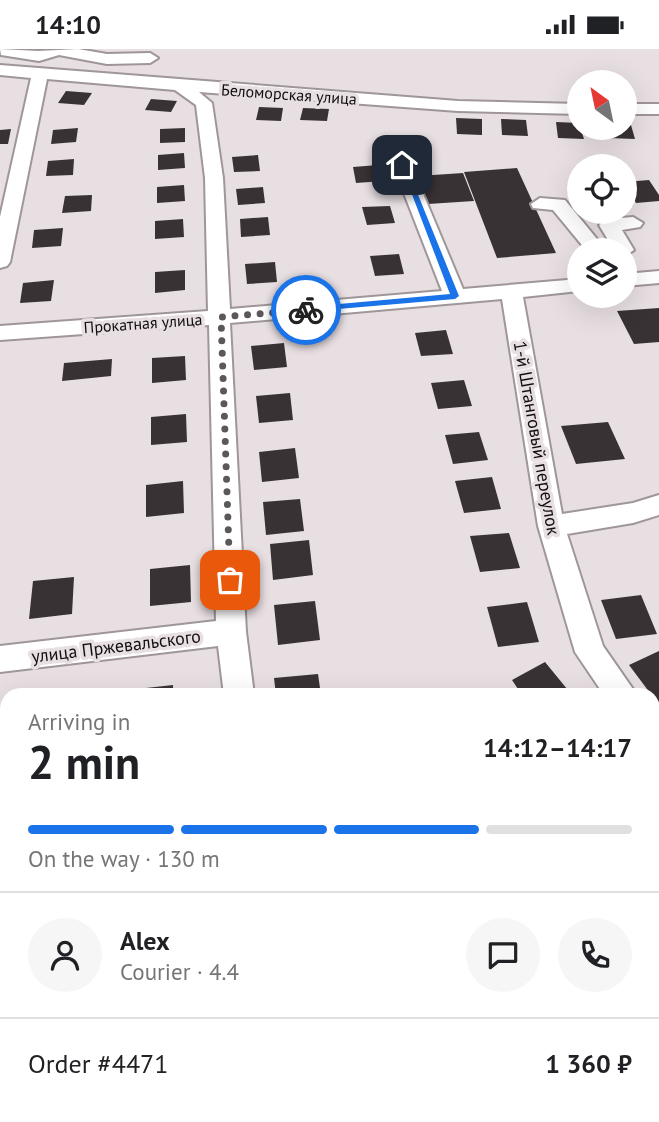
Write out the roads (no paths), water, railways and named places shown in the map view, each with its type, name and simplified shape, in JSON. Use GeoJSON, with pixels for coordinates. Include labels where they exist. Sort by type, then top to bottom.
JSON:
{"type":"FeatureCollection","features":[{"type":"Feature","properties":{"kind":"street"},"geometry":{"type":"LineString","coordinates":[[0,51],[39,56],[57,49],[107,58],[151,53],[151,82]]}},
{"type":"Feature","properties":{"kind":"street","name":"Беломорская улица"},"geometry":{"type":"LineString","coordinates":[[0,70],[458,106],[567,109]]}},
{"type":"Feature","properties":{"kind":"street"},"geometry":{"type":"LineString","coordinates":[[0,262],[40,73]]}},
{"type":"Feature","properties":{"kind":"street"},"geometry":{"type":"LineString","coordinates":[[179,86],[204,103],[214,178],[231,632],[238,688]]}},
{"type":"Feature","properties":{"kind":"street"},"geometry":{"type":"LineString","coordinates":[[637,109],[659,109]]}},
{"type":"Feature","properties":{"kind":"street"},"geometry":{"type":"LineString","coordinates":[[402,165],[455,296]]}},
{"type":"Feature","properties":{"kind":"street"},"geometry":{"type":"LineString","coordinates":[[540,204],[558,204],[586,238]]}},
{"type":"Feature","properties":{"kind":"street"},"geometry":{"type":"LineString","coordinates":[[616,238],[609,225],[621,224]]}},
{"type":"Feature","properties":{"kind":"street","name":"Прокатная улица"},"geometry":{"type":"LineString","coordinates":[[0,334],[567,286]]}},
{"type":"Feature","properties":{"kind":"street","name":"1-й Штанговый переулок"},"geometry":{"type":"LineString","coordinates":[[511,291],[551,526],[590,652],[617,688]]}},
{"type":"Feature","properties":{"kind":"street"},"geometry":{"type":"LineString","coordinates":[[551,526],[633,513],[659,505]]}},
{"type":"Feature","properties":{"kind":"street","name":"улица Пржевальского"},"geometry":{"type":"LineString","coordinates":[[0,659],[231,632]]}}]}
